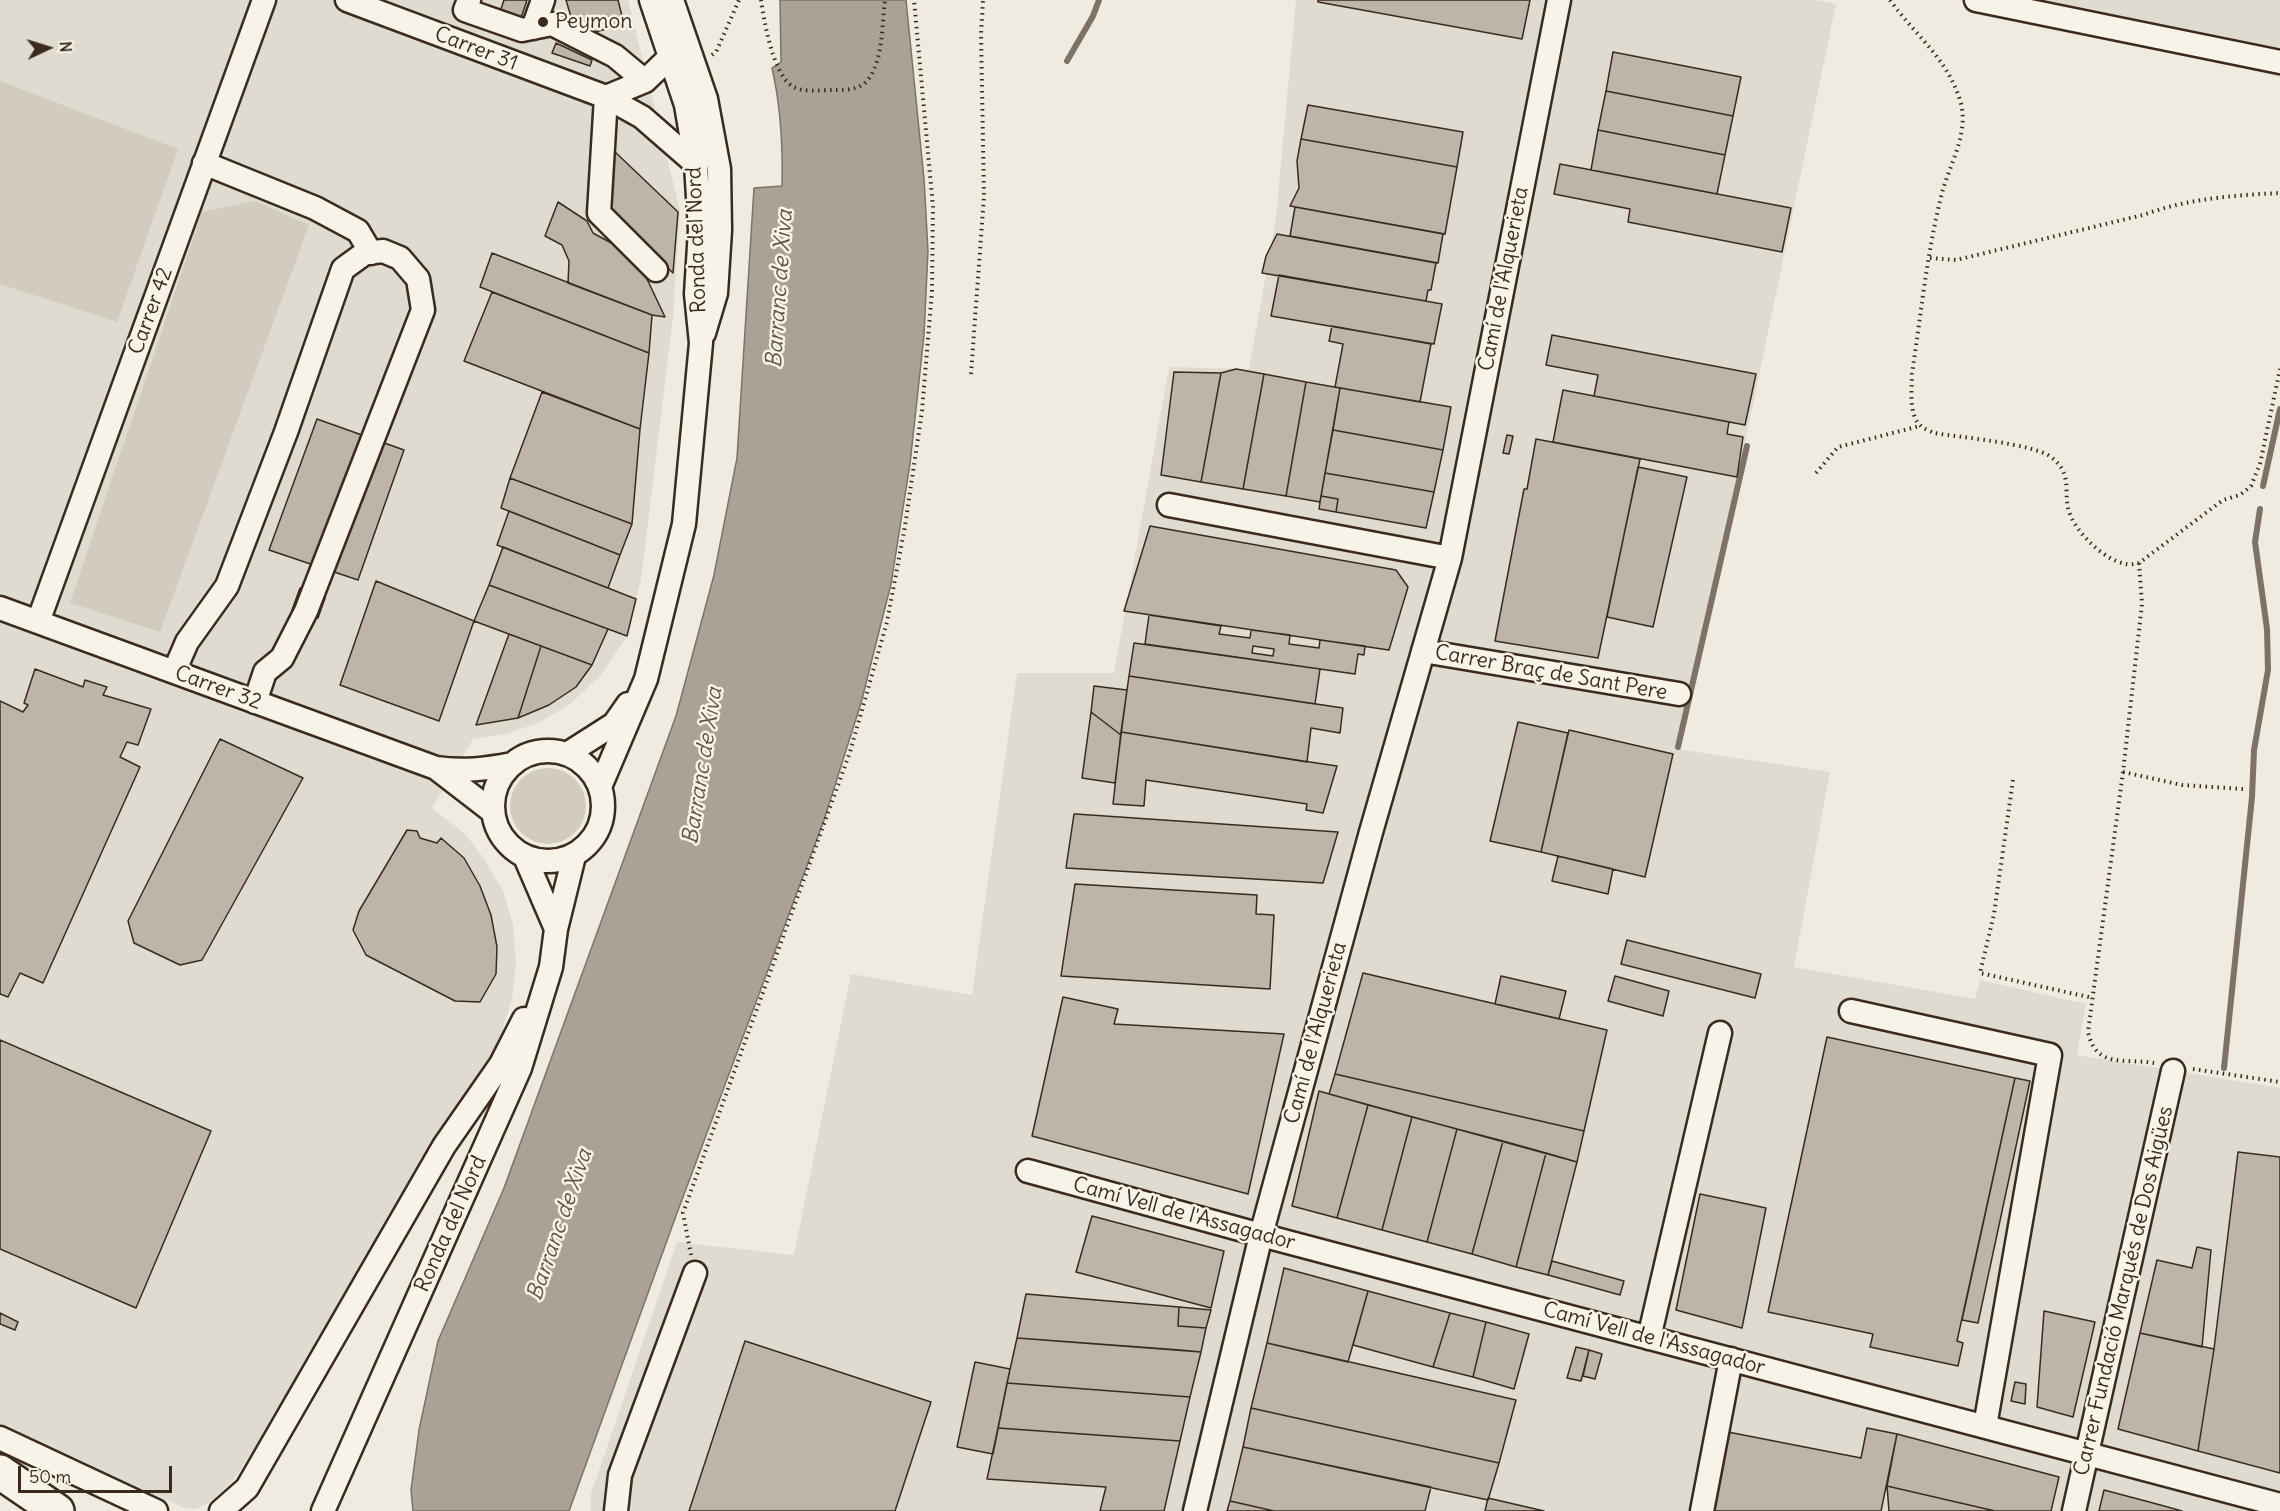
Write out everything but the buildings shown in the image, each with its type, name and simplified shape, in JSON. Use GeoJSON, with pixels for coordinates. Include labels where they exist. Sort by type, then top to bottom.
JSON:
{"type":"FeatureCollection","features":[{"type":"Feature","properties":{"kind":"highway"},"geometry":{"type":"LineString","coordinates":[[0,1472],[57,1511]]}},
{"type":"Feature","properties":{"kind":"street","name":"Carrer 42"},"geometry":{"type":"LineString","coordinates":[[38,622],[264,0]]}},
{"type":"Feature","properties":{"kind":"street","name":"Carrer 31"},"geometry":{"type":"LineString","coordinates":[[347,0],[606,97],[642,117],[696,164]]}},
{"type":"Feature","properties":{"kind":"street"},"geometry":{"type":"LineString","coordinates":[[469,0],[465,10],[522,30],[552,24],[615,56],[645,81]]}},
{"type":"Feature","properties":{"kind":"street"},"geometry":{"type":"LineString","coordinates":[[533,28],[543,0]]}},
{"type":"Feature","properties":{"kind":"street","name":"Ronda del Nord"},"geometry":{"type":"LineString","coordinates":[[600,787],[646,679],[684,524],[701,343],[696,294],[700,230],[696,164],[686,105],[651,0]]}},
{"type":"Feature","properties":{"kind":"street","name":"Ronda del Nord"},"geometry":{"type":"LineString","coordinates":[[672,0],[706,99],[719,169],[720,209],[716,293],[701,343]]}},
{"type":"Feature","properties":{"kind":"street","name":"Camí de l'Alquerieta"},"geometry":{"type":"LineString","coordinates":[[1195,1511],[1261,1235],[1371,832],[1450,558],[1559,0]]}},
{"type":"Feature","properties":{"kind":"street"},"geometry":{"type":"LineString","coordinates":[[1976,0],[2280,62]]}},
{"type":"Feature","properties":{"kind":"street"},"geometry":{"type":"LineString","coordinates":[[656,270],[599,213],[606,97],[645,81],[670,57]]}},
{"type":"Feature","properties":{"kind":"street"},"geometry":{"type":"LineString","coordinates":[[204,163],[315,208],[358,231],[371,252]]}},
{"type":"Feature","properties":{"kind":"street"},"geometry":{"type":"LineString","coordinates":[[174,672],[187,642],[227,586],[286,432],[343,269],[365,254],[383,251],[400,258],[418,279],[423,310],[306,611],[282,658],[265,672],[255,702]]}},
{"type":"Feature","properties":{"kind":"street"},"geometry":{"type":"LineString","coordinates":[[1169,506],[1450,558]]}},
{"type":"Feature","properties":{"kind":"street","name":"Carrer 32"},"geometry":{"type":"LineString","coordinates":[[0,608],[436,768],[457,771],[484,770],[512,764]]}},
{"type":"Feature","properties":{"kind":"street","name":"Carrer Braç de Sant Pere"},"geometry":{"type":"LineString","coordinates":[[1423,651],[1679,694]]}},
{"type":"Feature","properties":{"kind":"street","name":"Ronda del Nord"},"geometry":{"type":"LineString","coordinates":[[567,754],[614,724],[646,679]]}},
{"type":"Feature","properties":{"kind":"street"},"geometry":{"type":"LineString","coordinates":[[538,751],[567,754],[587,767],[600,787],[604,803],[599,826],[587,847],[573,856],[558,861],[541,862],[525,857],[509,846],[498,831],[493,812],[497,786],[512,764],[524,756],[538,751]]}},
{"type":"Feature","properties":{"kind":"street","name":"Carrer 32"},"geometry":{"type":"LineString","coordinates":[[436,768],[493,812]]}},
{"type":"Feature","properties":{"kind":"street","name":"Ronda del Nord"},"geometry":{"type":"LineString","coordinates":[[323,1511],[520,1068],[551,968],[556,929],[573,856]]}},
{"type":"Feature","properties":{"kind":"street"},"geometry":{"type":"LineString","coordinates":[[525,857],[556,929]]}},
{"type":"Feature","properties":{"kind":"street"},"geometry":{"type":"LineString","coordinates":[[221,1511],[247,1488],[444,1146],[501,1065],[551,968]]}},
{"type":"Feature","properties":{"kind":"street"},"geometry":{"type":"LineString","coordinates":[[1851,1011],[2050,1055],[1985,1426]]}},
{"type":"Feature","properties":{"kind":"street"},"geometry":{"type":"LineString","coordinates":[[1649,1338],[1720,1034]]}},
{"type":"Feature","properties":{"kind":"street","name":"Carrer Fundació Marqués de Dos Aigües"},"geometry":{"type":"LineString","coordinates":[[2074,1511],[2173,1071]]}},
{"type":"Feature","properties":{"kind":"street","name":"Camí Vell de l'Assagador"},"geometry":{"type":"LineString","coordinates":[[1028,1171],[2280,1505]]}},
{"type":"Feature","properties":{"kind":"street"},"geometry":{"type":"LineString","coordinates":[[616,1511],[620,1475],[695,1273]]}},
{"type":"Feature","properties":{"kind":"street"},"geometry":{"type":"LineString","coordinates":[[1702,1511],[1731,1359]]}},
{"type":"Feature","properties":{"kind":"street"},"geometry":{"type":"LineString","coordinates":[[0,1438],[156,1511]]}},
{"type":"Feature","properties":{"kind":"path"},"geometry":{"type":"LineString","coordinates":[[696,69],[716,52],[739,0]]}},
{"type":"Feature","properties":{"kind":"path"},"geometry":{"type":"LineString","coordinates":[[761,0],[764,21],[777,65],[790,85],[799,89],[845,90],[858,88],[869,80],[875,68],[885,0]]}},
{"type":"Feature","properties":{"kind":"path"},"geometry":{"type":"LineString","coordinates":[[695,1273],[683,1213],[850,752],[888,622],[905,526],[922,411],[932,291],[933,207],[914,0]]}},
{"type":"Feature","properties":{"kind":"path"},"geometry":{"type":"LineString","coordinates":[[971,374],[984,196],[983,0]]}},
{"type":"Feature","properties":{"kind":"path"},"geometry":{"type":"LineString","coordinates":[[1890,0],[1900,15],[1933,50],[1960,102],[1963,124],[1957,153],[1943,193],[1930,258],[1912,374],[1912,404],[1920,426],[1934,433],[2031,449],[2051,457],[2063,470],[2068,488],[2068,507],[2076,526],[2087,541],[2125,564],[2139,563],[2223,500],[2240,495],[2251,486],[2260,464],[2280,369]]}},
{"type":"Feature","properties":{"kind":"path"},"geometry":{"type":"LineString","coordinates":[[1930,258],[1956,260],[2143,215],[2161,208],[2206,199],[2280,193]]}},
{"type":"Feature","properties":{"kind":"path"},"geometry":{"type":"LineString","coordinates":[[1816,473],[1838,447],[1920,426]]}},
{"type":"Feature","properties":{"kind":"path"},"geometry":{"type":"LineString","coordinates":[[2139,563],[2142,604],[2123,772],[2088,1032],[2095,1050],[2110,1059],[2153,1063],[2173,1071],[2199,1069],[2280,1082]]}},
{"type":"Feature","properties":{"kind":"path"},"geometry":{"type":"LineString","coordinates":[[2123,772],[2182,785],[2243,789]]}},
{"type":"Feature","properties":{"kind":"path"},"geometry":{"type":"LineString","coordinates":[[2013,780],[1994,914],[1980,973],[2093,998]]}},
{"type":"Feature","properties":{"kind":"shaded area"},"geometry":{"type":"Polygon","coordinates":[[[0,0],[628,0],[680,210],[673,317],[641,580],[627,636],[600,676],[570,704],[538,723],[506,734],[473,739],[432,808],[466,835],[483,857],[503,891],[513,924],[516,964],[512,999],[494,1056],[431,1146],[268,1426],[233,1481],[209,1503],[197,1509],[185,1508],[0,1428],[0,0]]]}},
{"type":"Feature","properties":{"kind":"shaded area"},"geometry":{"type":"Polygon","coordinates":[[[1296,0],[1815,0],[1836,4],[1738,477],[1677,749],[1830,772],[1794,967],[1975,999],[1980,980],[2086,1004],[2077,1055],[2280,1088],[2280,1511],[591,1511],[591,1494],[677,1242],[794,1255],[851,974],[972,995],[1017,673],[1114,673],[1169,367],[1249,369],[1276,218],[1296,0]]]}},
{"type":"Feature","properties":{"kind":"shaded area"},"geometry":{"type":"Polygon","coordinates":[[[1957,0],[2280,0],[2280,77],[1957,0]]]}},
{"type":"Feature","properties":{"kind":"shaded area"},"geometry":{"type":"Polygon","coordinates":[[[0,81],[178,149],[117,322],[0,284],[0,81]]]}},
{"type":"Feature","properties":{"kind":"shaded area"},"geometry":{"type":"Polygon","coordinates":[[[255,201],[309,225],[160,632],[70,603],[202,212],[255,201]]]}},
{"type":"Feature","properties":{"kind":"shaded area"},"geometry":{"type":"Polygon","coordinates":[[[548,768],[563,771],[575,779],[583,791],[586,806],[583,821],[575,833],[563,841],[548,844],[533,841],[521,833],[513,821],[510,806],[513,791],[521,779],[533,771],[548,768]]]}},
{"type":"Feature","properties":{"kind":"water","name":"Barranc de Xiva"},"geometry":{"type":"Polygon","coordinates":[[[780,0],[906,0],[924,179],[928,251],[924,335],[910,464],[891,584],[861,703],[823,823],[677,1213],[569,1511],[413,1511],[411,1490],[419,1430],[438,1341],[504,1188],[676,716],[714,575],[737,458],[754,188],[782,186],[781,126],[772,68],[781,62],[780,0]]]}},
{"type":"Feature","properties":{"kind":"waterway"},"geometry":{"type":"LineString","coordinates":[[1067,61],[1093,16],[1099,0]]}},
{"type":"Feature","properties":{"kind":"waterway"},"geometry":{"type":"LineString","coordinates":[[2263,486],[2280,409]]}},
{"type":"Feature","properties":{"kind":"waterway"},"geometry":{"type":"LineString","coordinates":[[1678,747],[1747,446]]}},
{"type":"Feature","properties":{"kind":"waterway"},"geometry":{"type":"LineString","coordinates":[[2224,1068],[2252,797],[2254,750],[2268,670],[2267,629],[2255,542],[2260,509]]}},
{"type":"Feature","properties":{"kind":"place","name":"Peymon"},"geometry":{"type":"Point","coordinates":[543,22]}}]}
